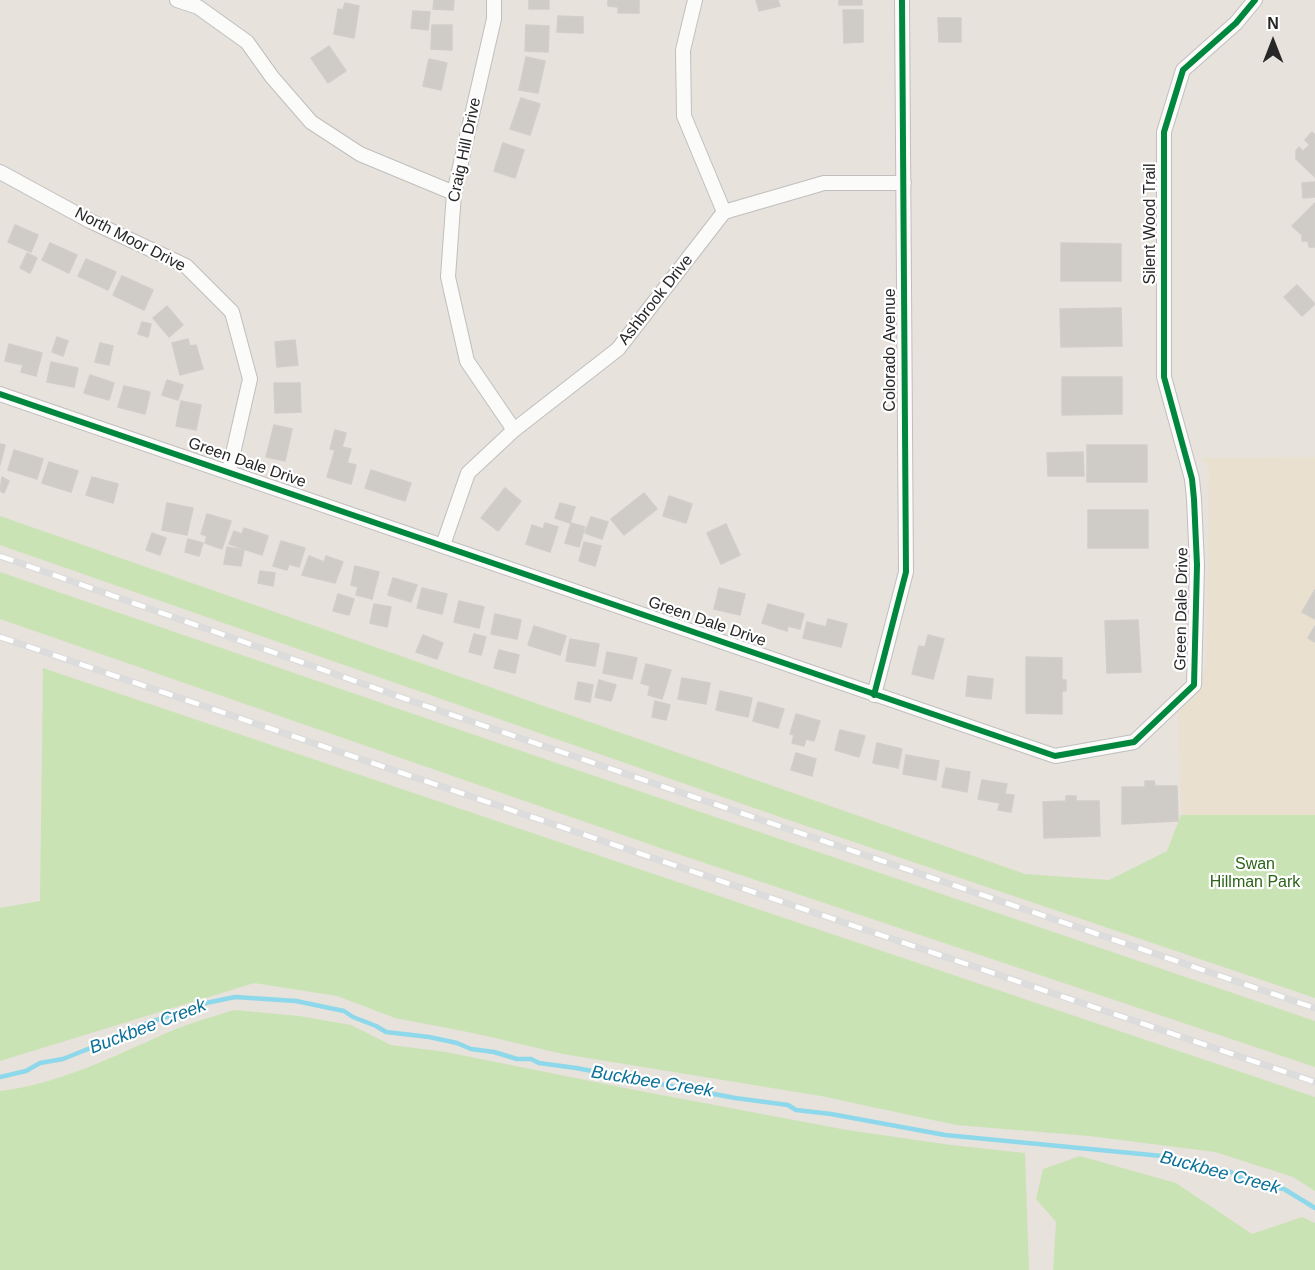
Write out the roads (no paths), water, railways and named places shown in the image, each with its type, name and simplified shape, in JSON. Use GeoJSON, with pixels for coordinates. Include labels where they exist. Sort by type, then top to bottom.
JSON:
{"type":"FeatureCollection","features":[{"type":"Feature","properties":{"kind":"street"},"geometry":{"type":"LineString","coordinates":[[177,0],[198,7],[247,42],[272,77],[311,122],[360,154],[454,193]]}},
{"type":"Feature","properties":{"kind":"street","name":"Craig Hill Drive"},"geometry":{"type":"LineString","coordinates":[[494,0],[494,19],[454,193],[448,277],[467,361],[514,430]]}},
{"type":"Feature","properties":{"kind":"street"},"geometry":{"type":"LineString","coordinates":[[695,0],[683,50],[684,116],[724,212],[824,183],[904,183]]}},
{"type":"Feature","properties":{"kind":"street","name":"Colorado Avenue"},"geometry":{"type":"LineString","coordinates":[[874,695],[906,572],[902,0]]}},
{"type":"Feature","properties":{"kind":"street","name":"Silent Wood Trail"},"geometry":{"type":"LineString","coordinates":[[1192,479],[1164,377],[1164,132],[1183,70],[1236,23],[1256,0]]}},
{"type":"Feature","properties":{"kind":"street","name":"North Moor Drive"},"geometry":{"type":"LineString","coordinates":[[0,172],[90,220],[186,266],[232,312],[250,379],[229,471]]}},
{"type":"Feature","properties":{"kind":"street","name":"Ashbrook Drive"},"geometry":{"type":"LineString","coordinates":[[443,545],[468,473],[514,430],[618,349],[724,212]]}},
{"type":"Feature","properties":{"kind":"street","name":"Green Dale Drive"},"geometry":{"type":"LineString","coordinates":[[0,394],[1055,756],[1134,742],[1194,685],[1197,556],[1192,479]]}},
{"type":"Feature","properties":{"kind":"waterway","name":"Buckbee Creek"},"geometry":{"type":"LineString","coordinates":[[0,1077],[26,1071],[40,1063],[63,1059],[93,1047],[119,1042],[137,1027],[206,1003],[235,997],[296,1001],[344,1011],[386,1032],[429,1037],[517,1059],[531,1059],[539,1063],[735,1098],[788,1105],[796,1110],[831,1114],[945,1135],[1172,1157],[1183,1163],[1231,1172],[1265,1186],[1284,1189],[1315,1208]]}},
{"type":"Feature","properties":{"kind":"railway"},"geometry":{"type":"LineString","coordinates":[[0,556],[423,705],[1315,1008]]}},
{"type":"Feature","properties":{"kind":"railway"},"geometry":{"type":"LineString","coordinates":[[0,637],[1315,1082]]}},
{"type":"Feature","properties":{"kind":"park label","name":"Swan Hillman Park"},"geometry":{"type":"Point","coordinates":[1255,874]}}]}
